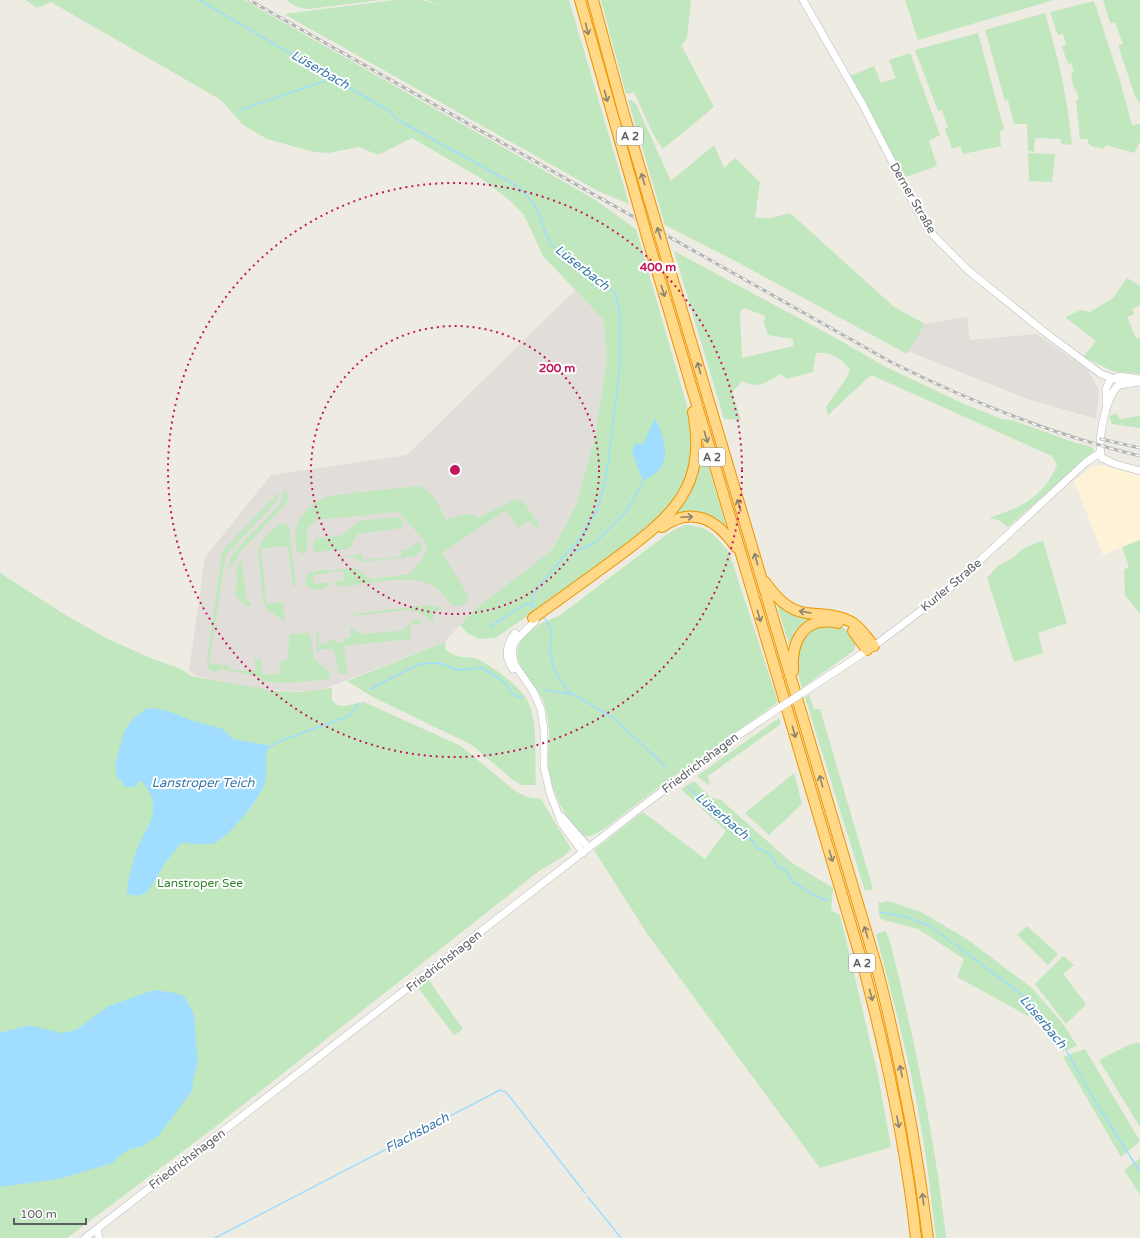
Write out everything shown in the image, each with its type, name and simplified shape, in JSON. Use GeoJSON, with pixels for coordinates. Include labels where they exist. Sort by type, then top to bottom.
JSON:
{"type":"FeatureCollection","features":[{"type":"Feature","properties":{"kind":"highway","name":"A 2"},"geometry":{"type":"LineString","coordinates":[[580,0],[648,240],[852,927],[874,1010],[901,1136],[916,1238]]}},
{"type":"Feature","properties":{"kind":"highway","name":"A 2"},"geometry":{"type":"LineString","coordinates":[[593,0],[621,104],[885,1000],[908,1108],[928,1238]]}},
{"type":"Feature","properties":{"kind":"highway"},"geometry":{"type":"LineString","coordinates":[[550,608],[661,523],[671,513],[684,493],[694,469],[697,444],[694,418],[683,359]]}},
{"type":"Feature","properties":{"kind":"highway"},"geometry":{"type":"LineString","coordinates":[[534,619],[664,525],[680,517],[697,517],[716,524],[723,530],[742,555]]}},
{"type":"Feature","properties":{"kind":"highway"},"geometry":{"type":"LineString","coordinates":[[760,576],[778,598],[792,609],[805,613],[844,618],[860,628],[870,648]]}},
{"type":"Feature","properties":{"kind":"highway"},"geometry":{"type":"LineString","coordinates":[[794,687],[793,650],[797,639],[813,625],[831,621],[845,625],[870,648]]}},
{"type":"Feature","properties":{"kind":"main road","name":"Derner Straße"},"geometry":{"type":"LineString","coordinates":[[803,0],[860,99],[918,212],[934,236],[974,276],[1042,330],[1094,368],[1113,377]]}},
{"type":"Feature","properties":{"kind":"main road","name":"Derner Straße"},"geometry":{"type":"LineString","coordinates":[[1094,368],[1108,392]]}},
{"type":"Feature","properties":{"kind":"main road"},"geometry":{"type":"LineString","coordinates":[[1113,377],[1140,380]]}},
{"type":"Feature","properties":{"kind":"main road"},"geometry":{"type":"LineString","coordinates":[[1113,377],[1126,383]]}},
{"type":"Feature","properties":{"kind":"main road"},"geometry":{"type":"LineString","coordinates":[[1113,377],[1108,392],[1101,456],[1115,464],[1140,471]]}},
{"type":"Feature","properties":{"kind":"main road"},"geometry":{"type":"LineString","coordinates":[[1108,392],[1126,383],[1140,380]]}},
{"type":"Feature","properties":{"kind":"main road","name":"Kurler Straße"},"geometry":{"type":"LineString","coordinates":[[807,690],[870,648],[947,591],[1084,466],[1086,462],[1101,456]]}},
{"type":"Feature","properties":{"kind":"main road"},"geometry":{"type":"LineString","coordinates":[[534,619],[520,634],[513,646],[513,657],[522,677],[533,691],[541,709],[547,781],[553,801],[560,816],[586,850]]}},
{"type":"Feature","properties":{"kind":"main road","name":"Friedrichshagen"},"geometry":{"type":"LineString","coordinates":[[85,1238],[721,747],[807,690]]}},
{"type":"Feature","properties":{"kind":"main road"},"geometry":{"type":"LineString","coordinates":[[97,1229],[99,1238]]}},
{"type":"Feature","properties":{"kind":"shaded area"},"geometry":{"type":"Polygon","coordinates":[[[576,289],[603,319],[607,358],[595,437],[576,505],[552,550],[470,613],[445,642],[316,692],[257,689],[197,676],[189,670],[205,557],[271,475],[407,455],[576,289]]]}},
{"type":"Feature","properties":{"kind":"shaded area"},"geometry":{"type":"Polygon","coordinates":[[[967,317],[970,340],[1037,334],[1088,370],[1099,390],[1096,419],[1025,398],[908,351],[925,324],[967,317]]]}},
{"type":"Feature","properties":{"kind":"shaded area"},"geometry":{"type":"Polygon","coordinates":[[[1102,465],[1140,475],[1140,540],[1103,555],[1074,481],[1092,467],[1102,465]]]}},
{"type":"Feature","properties":{"kind":"green space"},"geometry":{"type":"Polygon","coordinates":[[[26,0],[244,0],[594,199],[636,229],[689,413],[692,437],[689,467],[677,496],[651,526],[556,597],[495,638],[479,639],[467,633],[460,625],[470,613],[552,550],[576,505],[595,437],[607,358],[603,319],[543,256],[524,215],[508,199],[482,179],[412,138],[378,155],[359,147],[328,153],[314,152],[267,139],[243,125],[221,100],[51,2],[37,8],[26,0]]]}},
{"type":"Feature","properties":{"kind":"green space"},"geometry":{"type":"Polygon","coordinates":[[[286,0],[381,0],[308,9],[297,7],[286,0]]]}},
{"type":"Feature","properties":{"kind":"green space"},"geometry":{"type":"Polygon","coordinates":[[[394,0],[423,0],[440,6],[427,0],[569,0],[629,204],[598,191],[284,14],[394,0]]]}},
{"type":"Feature","properties":{"kind":"green space"},"geometry":{"type":"Polygon","coordinates":[[[601,0],[691,0],[687,39],[681,45],[714,107],[663,149],[653,134],[634,92],[626,94],[601,0]]]}},
{"type":"Feature","properties":{"kind":"green space"},"geometry":{"type":"Polygon","coordinates":[[[905,0],[1054,0],[918,40],[905,0]]]}},
{"type":"Feature","properties":{"kind":"green space"},"geometry":{"type":"Polygon","coordinates":[[[1103,0],[1140,0],[1140,104],[1135,96],[1118,45],[1123,44],[1115,22],[1110,23],[1103,0]]]}},
{"type":"Feature","properties":{"kind":"green space"},"geometry":{"type":"Polygon","coordinates":[[[1094,1],[1119,77],[1132,125],[1140,124],[1140,142],[1134,153],[1106,145],[1104,149],[1091,146],[1088,143],[1088,139],[1080,139],[1076,100],[1079,99],[1076,89],[1074,89],[1071,74],[1074,72],[1071,63],[1068,64],[1062,47],[1066,44],[1063,34],[1058,35],[1050,12],[1094,1]]]}},
{"type":"Feature","properties":{"kind":"green space"},"geometry":{"type":"Polygon","coordinates":[[[1045,13],[1062,78],[1072,145],[1061,144],[1061,139],[1035,138],[1034,152],[1028,151],[1027,124],[1014,124],[1008,100],[1005,101],[985,30],[1045,13]]]}},
{"type":"Feature","properties":{"kind":"green space"},"geometry":{"type":"Polygon","coordinates":[[[978,33],[1004,129],[1000,131],[1001,146],[963,154],[960,146],[952,149],[945,129],[948,127],[942,110],[938,111],[915,50],[978,33]]]}},
{"type":"Feature","properties":{"kind":"green space"},"geometry":{"type":"Polygon","coordinates":[[[910,53],[940,135],[929,141],[937,166],[903,178],[850,76],[874,66],[881,83],[896,78],[889,60],[910,53]]]}},
{"type":"Feature","properties":{"kind":"green space"},"geometry":{"type":"Polygon","coordinates":[[[628,100],[631,100],[636,104],[671,181],[714,145],[724,168],[735,158],[760,182],[755,218],[771,218],[790,213],[894,307],[925,324],[907,354],[739,263],[665,225],[628,100]]]}},
{"type":"Feature","properties":{"kind":"green space"},"geometry":{"type":"Polygon","coordinates":[[[1028,153],[1055,154],[1052,182],[1029,181],[1028,153]]]}},
{"type":"Feature","properties":{"kind":"green space"},"geometry":{"type":"Polygon","coordinates":[[[674,251],[832,336],[884,366],[964,404],[1002,419],[1012,420],[1073,442],[1092,447],[1094,451],[1008,527],[998,520],[989,518],[1021,505],[1037,494],[1045,486],[1057,465],[1052,456],[871,375],[828,415],[826,407],[845,380],[850,370],[843,362],[831,354],[816,353],[813,372],[787,379],[781,374],[758,385],[748,384],[742,381],[732,393],[741,420],[724,419],[674,251]],[[744,308],[740,312],[742,358],[793,346],[793,339],[768,335],[764,323],[765,316],[744,308]]]}},
{"type":"Feature","properties":{"kind":"green space"},"geometry":{"type":"Polygon","coordinates":[[[1127,278],[1140,286],[1140,305],[1133,309],[1134,314],[1127,317],[1136,338],[1140,338],[1140,374],[1113,371],[1083,357],[1096,341],[1065,317],[1081,310],[1090,312],[1113,298],[1127,278]]]}},
{"type":"Feature","properties":{"kind":"green space"},"geometry":{"type":"Polygon","coordinates":[[[1116,413],[1120,419],[1140,416],[1140,428],[1112,424],[1109,416],[1116,413]]]}},
{"type":"Feature","properties":{"kind":"green space"},"geometry":{"type":"Polygon","coordinates":[[[700,439],[727,529],[722,525],[670,518],[685,498],[700,439]]]}},
{"type":"Feature","properties":{"kind":"green space"},"geometry":{"type":"Polygon","coordinates":[[[416,486],[421,487],[431,494],[446,520],[465,514],[475,515],[477,518],[517,499],[525,504],[540,526],[535,528],[531,522],[528,521],[518,528],[506,510],[442,553],[468,595],[466,603],[459,606],[453,606],[436,588],[424,582],[413,580],[388,580],[341,587],[334,583],[344,580],[343,571],[332,572],[332,570],[355,568],[371,579],[409,574],[424,556],[427,547],[426,543],[399,512],[316,520],[308,529],[308,544],[306,553],[303,554],[297,551],[295,534],[298,523],[308,508],[323,498],[328,496],[416,486]]]}},
{"type":"Feature","properties":{"kind":"green space"},"geometry":{"type":"Polygon","coordinates":[[[284,490],[287,491],[288,500],[285,505],[243,549],[231,566],[228,577],[230,559],[235,551],[280,504],[284,490]]]}},
{"type":"Feature","properties":{"kind":"green space"},"geometry":{"type":"Polygon","coordinates":[[[280,491],[276,502],[226,555],[209,663],[230,666],[230,669],[243,671],[256,670],[254,659],[261,659],[263,675],[280,673],[279,663],[288,659],[289,636],[293,634],[310,633],[314,659],[331,673],[329,679],[288,683],[261,681],[261,677],[219,669],[217,673],[208,669],[207,661],[222,551],[280,491]]]}},
{"type":"Feature","properties":{"kind":"green space"},"geometry":{"type":"Polygon","coordinates":[[[396,517],[403,520],[402,528],[357,534],[351,547],[348,549],[316,552],[313,550],[315,539],[342,535],[359,521],[396,517]]]}},
{"type":"Feature","properties":{"kind":"green space"},"geometry":{"type":"Polygon","coordinates":[[[280,523],[289,526],[296,586],[293,586],[288,547],[284,546],[261,549],[266,599],[268,604],[283,602],[285,621],[267,610],[263,601],[258,551],[263,539],[280,523]]]}},
{"type":"Feature","properties":{"kind":"green space"},"geometry":{"type":"Polygon","coordinates":[[[685,525],[700,527],[710,532],[729,552],[778,702],[663,784],[608,826],[597,833],[585,836],[578,832],[567,817],[559,803],[553,787],[548,763],[549,734],[544,703],[520,665],[518,659],[519,645],[530,630],[541,623],[559,616],[670,532],[685,525]]]}},
{"type":"Feature","properties":{"kind":"green space"},"geometry":{"type":"Polygon","coordinates":[[[1043,540],[1067,623],[1038,633],[1043,653],[1014,662],[987,578],[998,566],[1014,557],[1022,549],[1043,540]]]}},
{"type":"Feature","properties":{"kind":"green space"},"geometry":{"type":"Polygon","coordinates":[[[1140,540],[1140,614],[1125,595],[1124,570],[1129,567],[1122,547],[1140,540]]]}},
{"type":"Feature","properties":{"kind":"green space"},"geometry":{"type":"Polygon","coordinates":[[[418,542],[421,543],[423,548],[416,556],[363,562],[351,557],[339,557],[362,554],[363,560],[402,556],[401,550],[410,549],[418,542]]]}},
{"type":"Feature","properties":{"kind":"green space"},"geometry":{"type":"Polygon","coordinates":[[[240,561],[242,561],[246,597],[252,606],[247,606],[235,596],[237,577],[236,571],[240,561]]]}},
{"type":"Feature","properties":{"kind":"green space"},"geometry":{"type":"Polygon","coordinates":[[[328,569],[330,573],[314,575],[313,579],[315,584],[331,582],[325,589],[315,590],[307,587],[305,582],[308,573],[328,569]]]}},
{"type":"Feature","properties":{"kind":"green space","name":"Lanstroper See"},"geometry":{"type":"Polygon","coordinates":[[[0,573],[64,614],[108,639],[148,657],[181,669],[191,676],[274,691],[303,692],[332,688],[332,700],[337,705],[344,706],[364,702],[461,746],[515,791],[527,797],[541,799],[571,849],[564,856],[539,871],[215,1127],[67,1238],[0,1238],[0,573]]]}},
{"type":"Feature","properties":{"kind":"green space"},"geometry":{"type":"Polygon","coordinates":[[[775,599],[848,623],[829,619],[789,644],[775,599]]]}},
{"type":"Feature","properties":{"kind":"green space"},"geometry":{"type":"Polygon","coordinates":[[[429,605],[442,608],[434,613],[433,622],[420,613],[408,610],[354,616],[353,614],[429,605]]]}},
{"type":"Feature","properties":{"kind":"green space"},"geometry":{"type":"Polygon","coordinates":[[[415,619],[424,623],[410,625],[411,639],[344,646],[347,674],[339,674],[335,653],[331,649],[321,649],[317,653],[316,633],[320,632],[318,644],[328,643],[328,640],[334,639],[335,643],[343,643],[343,638],[350,638],[350,628],[363,634],[398,631],[402,630],[415,619]]]}},
{"type":"Feature","properties":{"kind":"green space"},"geometry":{"type":"Polygon","coordinates":[[[821,625],[838,626],[854,636],[858,641],[853,651],[802,688],[796,660],[797,646],[805,634],[821,625]]]}},
{"type":"Feature","properties":{"kind":"green space"},"geometry":{"type":"Polygon","coordinates":[[[445,642],[446,650],[451,654],[478,659],[507,679],[524,695],[531,709],[535,730],[536,785],[522,785],[513,780],[472,745],[373,697],[347,681],[445,642]]]}},
{"type":"Feature","properties":{"kind":"green space"},"geometry":{"type":"Polygon","coordinates":[[[809,695],[814,709],[820,709],[873,889],[865,891],[805,697],[809,695]]]}},
{"type":"Feature","properties":{"kind":"green space"},"geometry":{"type":"Polygon","coordinates":[[[779,718],[781,724],[708,776],[710,786],[697,776],[779,718]]]}},
{"type":"Feature","properties":{"kind":"green space"},"geometry":{"type":"Polygon","coordinates":[[[794,773],[802,804],[769,835],[745,813],[794,773]]]}},
{"type":"Feature","properties":{"kind":"green space"},"geometry":{"type":"Polygon","coordinates":[[[694,781],[710,797],[721,800],[792,863],[833,888],[831,911],[840,915],[878,1075],[891,1147],[820,1168],[648,935],[594,850],[643,812],[705,859],[726,831],[681,789],[694,781]]]}},
{"type":"Feature","properties":{"kind":"green space"},"geometry":{"type":"Polygon","coordinates":[[[888,901],[921,912],[967,939],[1033,989],[1064,1025],[1077,1046],[1063,1051],[1037,1021],[957,977],[964,959],[918,929],[880,919],[878,903],[888,901]]]}},
{"type":"Feature","properties":{"kind":"green space"},"geometry":{"type":"Polygon","coordinates":[[[1027,926],[1058,954],[1048,965],[1017,935],[1027,926]]]}},
{"type":"Feature","properties":{"kind":"green space"},"geometry":{"type":"Polygon","coordinates":[[[886,931],[900,981],[916,1054],[930,1127],[946,1238],[936,1238],[920,1117],[903,1038],[876,934],[886,931]]]}},
{"type":"Feature","properties":{"kind":"green space"},"geometry":{"type":"Polygon","coordinates":[[[1063,956],[1074,965],[1063,974],[1086,1004],[1066,1024],[1035,984],[1063,956]]]}},
{"type":"Feature","properties":{"kind":"green space"},"geometry":{"type":"Polygon","coordinates":[[[428,979],[463,1029],[454,1035],[417,986],[428,979]]]}},
{"type":"Feature","properties":{"kind":"green space"},"geometry":{"type":"Polygon","coordinates":[[[1140,1043],[1140,1127],[1099,1060],[1131,1044],[1140,1043]]]}},
{"type":"Feature","properties":{"kind":"green space"},"geometry":{"type":"Polygon","coordinates":[[[1085,1049],[1140,1141],[1121,1157],[1063,1057],[1085,1049]]]}},
{"type":"Feature","properties":{"kind":"green space"},"geometry":{"type":"Polygon","coordinates":[[[1140,1158],[1140,1195],[1124,1170],[1140,1158]]]}},
{"type":"Feature","properties":{"kind":"water"},"geometry":{"type":"Polygon","coordinates":[[[655,418],[661,431],[665,446],[664,461],[656,473],[643,481],[632,452],[634,444],[643,444],[655,418]]]}},
{"type":"Feature","properties":{"kind":"water","name":"Lanstroper Teich"},"geometry":{"type":"Polygon","coordinates":[[[154,708],[223,729],[233,739],[267,745],[269,747],[266,756],[266,777],[263,789],[252,806],[236,825],[215,843],[181,843],[165,863],[146,893],[136,896],[127,894],[127,890],[136,852],[152,814],[152,799],[141,780],[138,782],[136,787],[126,787],[117,776],[115,765],[124,731],[133,719],[146,709],[154,708]]]}},
{"type":"Feature","properties":{"kind":"water"},"geometry":{"type":"Polygon","coordinates":[[[154,990],[176,993],[185,997],[194,1015],[198,1064],[194,1075],[192,1091],[159,1135],[141,1147],[130,1149],[120,1155],[113,1163],[59,1179],[0,1187],[0,1033],[25,1026],[33,1026],[61,1033],[76,1030],[109,1006],[154,990]]]}},
{"type":"Feature","properties":{"kind":"waterway","name":"Lüserbach"},"geometry":{"type":"LineString","coordinates":[[199,0],[388,110],[398,120],[514,184],[535,206],[547,237],[552,245],[615,293],[620,311],[620,367],[608,464],[603,490],[596,512],[581,537],[537,588],[532,598],[533,606]]}},
{"type":"Feature","properties":{"kind":"waterway"},"geometry":{"type":"LineString","coordinates":[[240,110],[325,81]]}},
{"type":"Feature","properties":{"kind":"waterway"},"geometry":{"type":"LineString","coordinates":[[574,552],[595,543],[627,511],[643,481]]}},
{"type":"Feature","properties":{"kind":"waterway"},"geometry":{"type":"LineString","coordinates":[[490,627],[525,604],[531,605],[537,609]]}},
{"type":"Feature","properties":{"kind":"waterway"},"geometry":{"type":"LineString","coordinates":[[542,615],[552,629],[550,651],[554,670],[568,691],[615,719],[666,767]]}},
{"type":"Feature","properties":{"kind":"waterway"},"geometry":{"type":"LineString","coordinates":[[370,689],[419,664],[440,663],[457,670],[482,668],[503,681],[514,695],[518,697],[522,696]]}},
{"type":"Feature","properties":{"kind":"waterway"},"geometry":{"type":"LineString","coordinates":[[546,690],[570,694]]}},
{"type":"Feature","properties":{"kind":"waterway"},"geometry":{"type":"LineString","coordinates":[[269,747],[280,741],[349,716],[359,703]]}},
{"type":"Feature","properties":{"kind":"waterway","name":"Lüserbach"},"geometry":{"type":"LineString","coordinates":[[688,787],[712,809],[723,814],[732,822],[737,832],[750,838],[757,848],[768,853],[779,868],[786,870],[792,882],[813,895],[828,900]]}},
{"type":"Feature","properties":{"kind":"waterway","name":"Lüserbach"},"geometry":{"type":"LineString","coordinates":[[879,912],[907,917],[930,926],[1028,999],[1059,1037],[1090,1093],[1140,1172]]}},
{"type":"Feature","properties":{"kind":"waterway","name":"Flachsbach"},"geometry":{"type":"LineString","coordinates":[[215,1238],[500,1090],[506,1092],[585,1193]]}},
{"type":"Feature","properties":{"kind":"waterway","name":"Flachsbach"},"geometry":{"type":"LineString","coordinates":[[588,1197],[621,1238]]}},
{"type":"Feature","properties":{"kind":"railway"},"geometry":{"type":"LineString","coordinates":[[249,0],[891,362],[951,391],[1044,428],[1108,448],[1140,456]]}},
{"type":"Feature","properties":{"kind":"railway"},"geometry":{"type":"LineString","coordinates":[[1101,439],[1140,448]]}}]}
